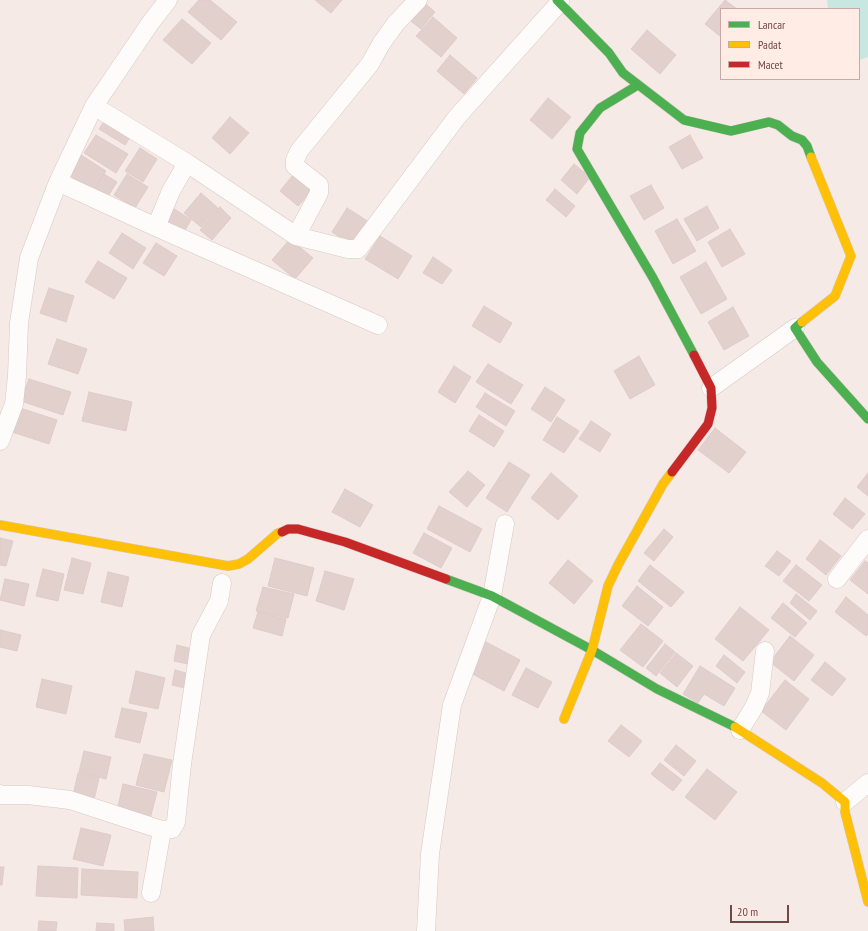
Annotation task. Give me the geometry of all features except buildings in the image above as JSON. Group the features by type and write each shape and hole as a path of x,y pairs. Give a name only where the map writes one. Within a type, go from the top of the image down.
{"street":[{"path":"0,441 14,404 17,376 19,323 29,258 58,182 94,106 151,22 168,0"},
{"path":"296,236 319,193 319,185 294,166 299,151 370,64 381,44 396,23 418,0"},
{"path":"94,106 187,163 296,236 348,249 358,249 457,117 559,1 609,53 623,74 684,120 731,131 769,122 778,126 792,136 802,140 807,146 851,256 835,296 795,328 711,388"},
{"path":"564,719 592,650 608,586 663,484 708,424 712,408 711,388 652,278 577,149 580,133 600,108 638,86"},
{"path":"156,227 171,191 187,163"},
{"path":"58,182 378,325"},
{"path":"795,328 817,362 868,419"},
{"path":"426,931 430,854 452,705 492,596 505,524"},
{"path":"0,525 228,566 239,564 244,561 278,533 288,529 298,529 345,542 492,596 592,650 657,689 740,730 822,783 845,802"},
{"path":"837,579 868,539"},
{"path":"0,794 28,795 70,800 162,830 172,829 176,822 182,764 201,635 219,601 222,583"},
{"path":"740,730 754,707 760,693 765,651"},
{"path":"845,802 868,783"},
{"path":"845,802 845,812 868,902"},
{"path":"151,893 162,830"}],"water":[{"path":"827,0 868,0 868,57 860,60 860,8 828,8"}],"traffic: fast":[{"path":"557,0 609,53 623,73 684,120 731,131 769,122 778,125 792,136 802,140 807,146 811,157"},
{"path":"638,85 600,108 580,133 577,149 653,278 694,355"},
{"path":"802,322 795,328 817,362 868,419"},
{"path":"446,579 492,596 592,650 657,689 735,727"}],"traffic: slow":[{"path":"802,322 835,296 851,256 811,157"},
{"path":"564,719 592,650 608,586 663,484 672,472"},
{"path":"0,525 228,566 239,564 248,559 278,533 282,532"},
{"path":"735,727 822,783 845,802 845,812 868,902"}],"traffic: jam":[{"path":"672,472 708,424 712,408 711,388 694,355"},
{"path":"282,532 288,529 298,529 345,542 446,579"}]}
